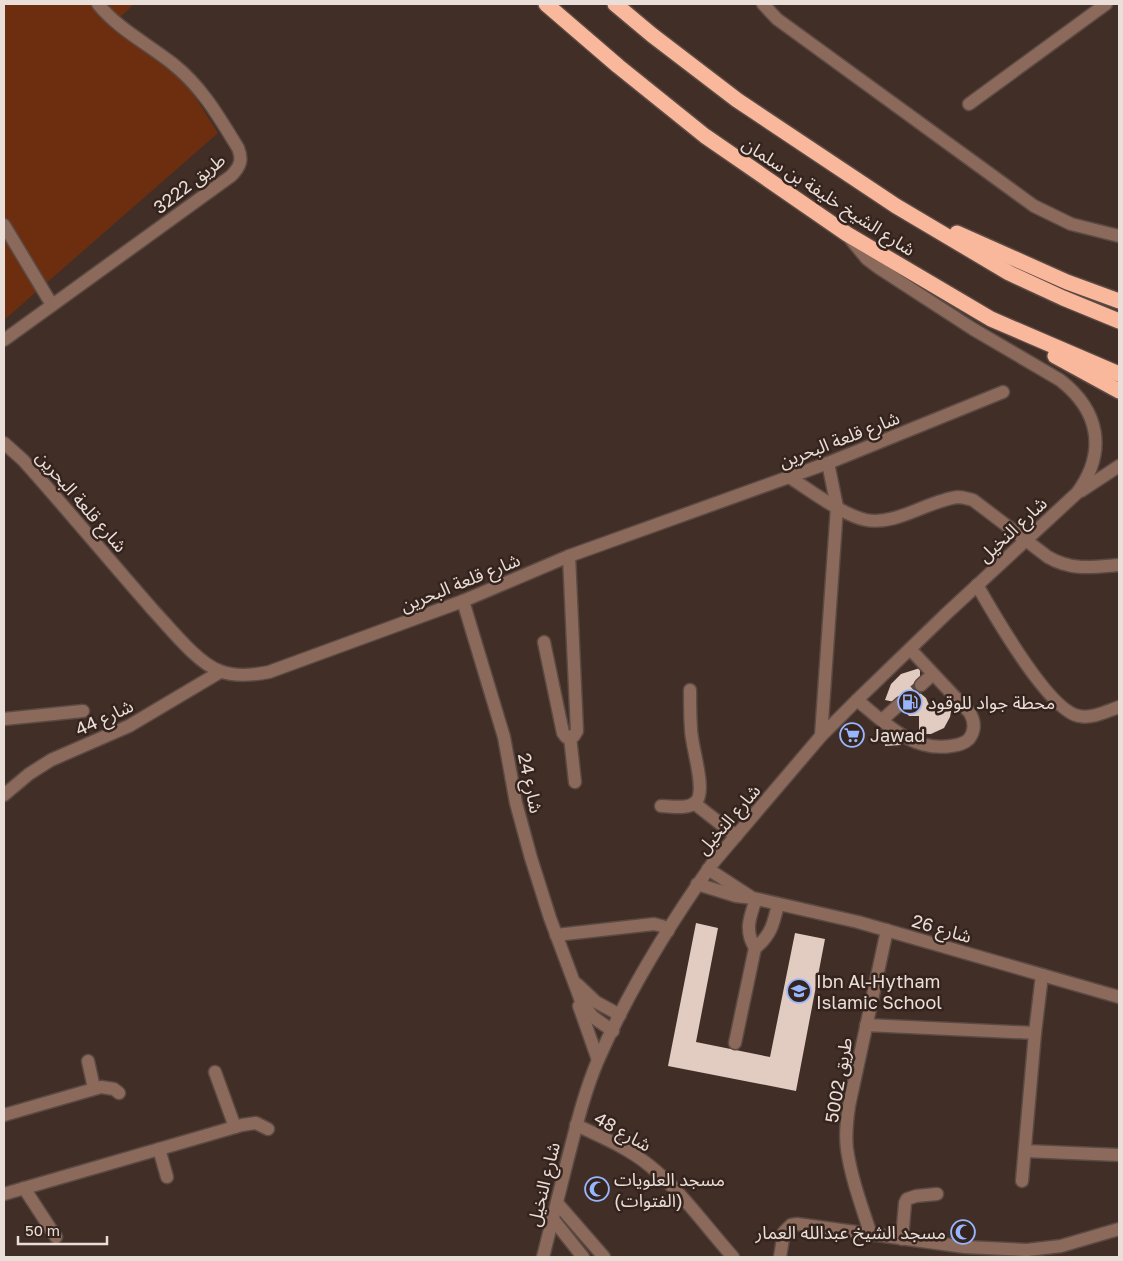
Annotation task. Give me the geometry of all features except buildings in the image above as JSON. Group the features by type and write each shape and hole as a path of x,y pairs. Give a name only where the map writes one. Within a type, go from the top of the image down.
{"highway":[{"name":"شارع الشيخ خليفة بن سلمان","path":"546,4 618,66 705,136 847,234 991,320 1119,374"},
{"name":"شارع الشيخ خليفة بن سلمان","path":"615,4 736,100 896,206 1008,273 1119,321"},
{"path":"896,206 1066,282 1119,301"},
{"path":"991,320 1119,392"}],"street":[{"name":"طريق 3222","path":"4,340 232,176 240,163 241,156 238,148 210,102 192,80 118,24 98,4"},
{"path":"763,4 777,18 1034,206 1071,224 1119,236"},
{"path":"969,104 1106,4"},
{"path":"4,225 52,305"},
{"name":"شارع النخيل","path":"847,234 867,259 879,268 973,329 1060,380 1083,401 1091,416 1096,448 1093,465 1077,493"},
{"name":"شارع قلعة البحرين","path":"4,444 30,467 173,632 208,665 220,672 256,675 269,672 463,601 570,556 828,463 1003,392"},
{"path":"822,736 837,507 828,463"},
{"name":"شارع النخيل","path":"542,1257 576,1125 598,1060 620,1015 697,884 822,736 857,700 977,585 1077,493 1119,466"},
{"path":"789,477 852,516 866,520 877,521 959,497 966,498 973,500 1060,564 1073,567 1119,565"},
{"path":"544,642 563,733 566,737 574,736 577,731 570,556"},
{"path":"977,585 1018,651 1060,706 1068,713 1089,717 1119,707"},
{"name":"شارع 24","path":"463,601 504,737 516,803 531,858 556,935 586,1010 613,1031"},
{"path":"857,700 898,733 920,744 944,747 957,745 970,738 974,728 973,718 910,649"},
{"name":"شارع 44","path":"4,795 51,760 129,726 220,672"},
{"path":"920,685 933,674"},
{"path":"661,806 684,806 694,803 698,798 699,784 691,736 690,690"},
{"path":"882,720 900,703"},
{"path":"4,719 83,711"},
{"path":"570,737 575,782"},
{"path":"694,803 736,836"},
{"name":"شارع 26","path":"708,869 755,899"},
{"name":"شارع 26","path":"697,884 736,896 843,918 1119,997"},
{"path":"755,899 748,927 748,934 755,948"},
{"path":"734,1043 755,948 767,937 771,930 778,904"},
{"path":"556,935 654,924 662,926 668,931"},
{"name":"طريق 5002","path":"871,1235 850,1168 846,1134 849,1106 887,930"},
{"path":"569,971 578,1004 598,1060"},
{"name":"شارع 24","path":"569,971 586,993 608,1010 620,1015"},
{"path":"1022,1181 1042,976"},
{"path":"866,1025 1035,1033"},
{"path":"88,1061 94,1088"},
{"path":"215,1072 235,1127"},
{"path":"4,1115 94,1088 107,1087 119,1093"},
{"path":"4,1194 248,1123 256,1123 268,1129"},
{"name":"شارع 48","path":"576,1125 616,1143 650,1166 665,1179 732,1257"},
{"path":"159,1149 167,1177"},
{"path":"1025,1151 1119,1155"},
{"path":"24,1188 56,1237"},
{"path":"902,1239 907,1199 937,1194"},
{"path":"557,1203 604,1257"},
{"path":"552,1218 583,1257"},
{"path":"780,1257 784,1232 791,1225 797,1224 902,1239 1037,1254 1119,1229"}],"shaded area":[{"path":"4,4 134,4 112,25 185,81 218,133 4,320"}],"tunnel":[{"path":"901,703 921,685"}],"place":[{"name":"محطة جواد للوقود","path":"910,702"},
{"name":"Jawad","path":"852,735"},
{"name":"Ibn Al-Hytham Islamic School","path":"799,991"},
{"name":"مسجد العلويات (الفتوات)","path":"597,1189"},
{"name":"مسجد الشيخ عبدالله العمار","path":"963,1232"}]}
